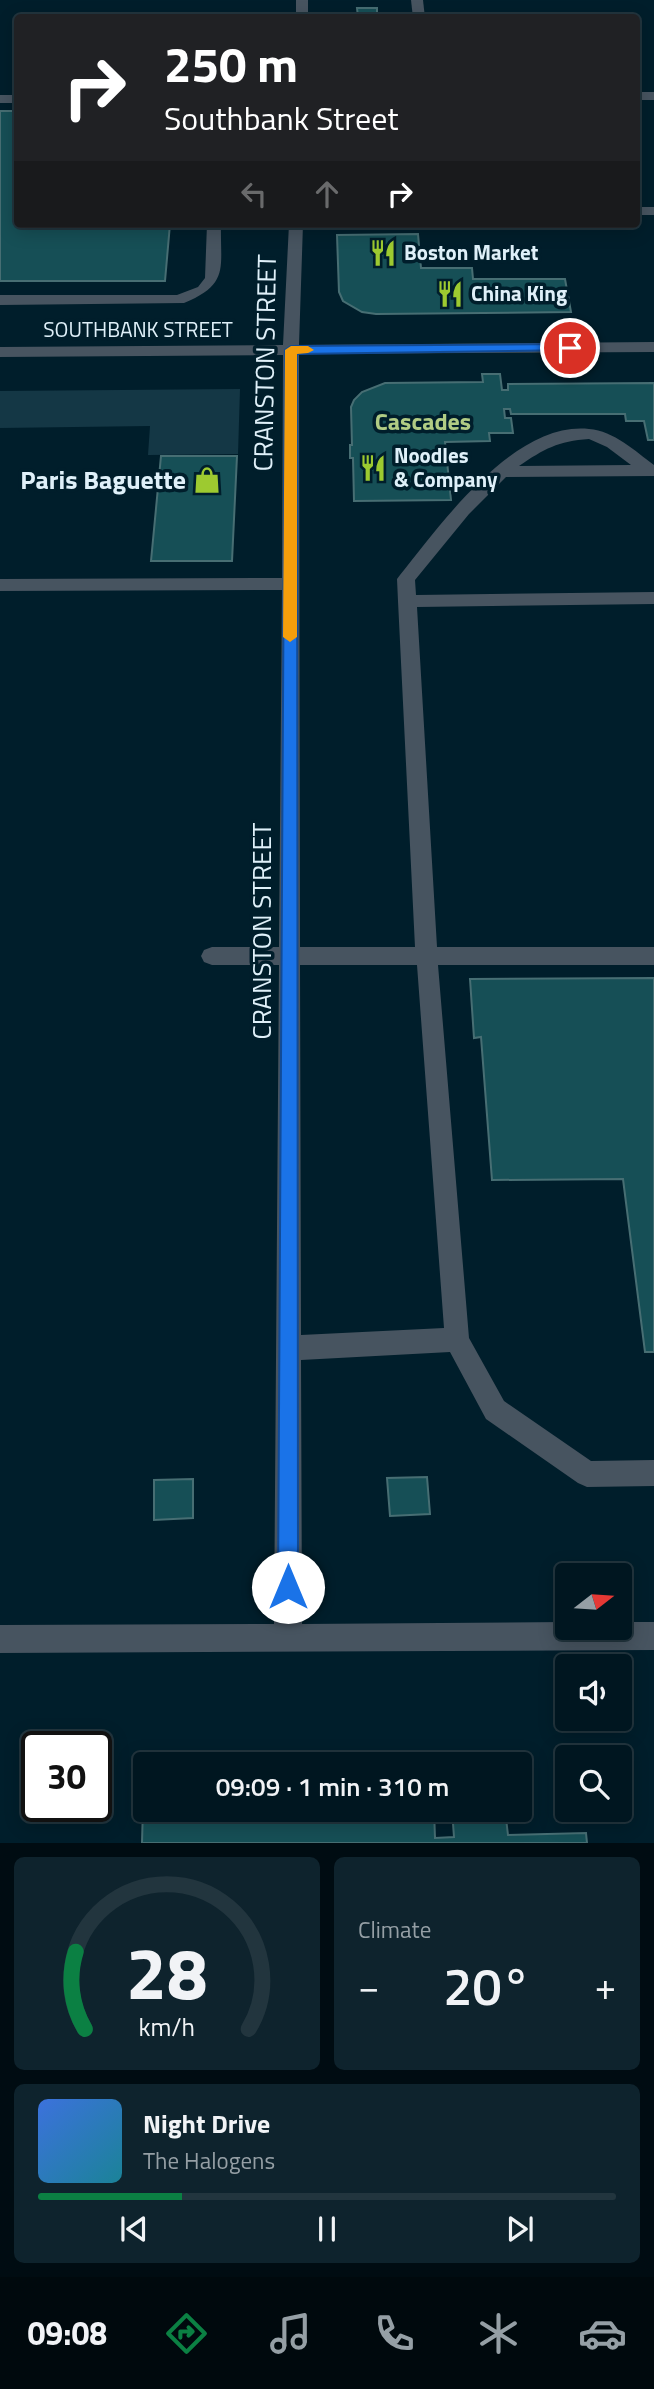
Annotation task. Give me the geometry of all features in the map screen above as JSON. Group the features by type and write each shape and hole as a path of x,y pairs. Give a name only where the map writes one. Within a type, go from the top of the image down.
{"street":[{"path":"0,299 179,300 203,290 212,279 214,228"},
{"name":"CRANSTON STREET","path":"288,1638 291,350 296,228"},
{"name":"SOUTHBANK STREET","path":"0,352 654,347"},
{"path":"651,470 606,440 579,433 545,440 530,448 503,472 443,534 406,579 426,956 457,1340 495,1410 587,1474 654,1473"},
{"path":"503,472 651,470"},
{"path":"0,585 290,584"},
{"path":"407,601 654,598"},
{"path":"212,956 654,956"},
{"path":"289,1348 457,1340"},
{"path":"0,1639 654,1636"}],"shaded area":[{"path":"240,389 238,454 148,455 150,426 0,428 0,391"}],"building":[{"path":"357,8 377,8 377,14 358,14"},
{"path":"0,111 14,111 14,228 170,228 165,281 0,281"},
{"path":"418,234 421,268 472,268 473,279 565,279 571,312 376,314 362,312 343,301 339,292 337,235"},
{"path":"482,374 500,374 502,390 508,390 508,384 654,383 654,440 648,440 644,421 626,421 625,414 511,414 510,409 504,409 505,418 511,418 513,433 489,433 490,441 445,442 451,500 354,501 353,458 350,458 351,407 362,392 385,383 483,382"},
{"path":"161,456 237,456 232,561 151,561"},
{"path":"654,978 654,1352 645,1352 623,1179 492,1180 481,1037 474,1038 470,979"},
{"path":"427,1477 430,1514 390,1516 387,1478"},
{"path":"193,1479 193,1518 154,1520 154,1480"},
{"path":"143,1822 434,1822 435,1838 454,1837 453,1822 506,1822 508,1835 586,1833 587,1843 142,1843"}],"slow traffic":[{"path":"290,637 291,350 308,350"}],"place":[{"name":"Boston Market","path":"383,253"},
{"name":"China King","path":"450,294"},
{"name":"Noodles & Company","path":"373,468"},
{"name":"Paris Baguette","path":"207,480"}],"district":[{"name":"Cascades","path":"423,422"}],"route":[{"path":"288,1587 291,350 570,348"}]}
